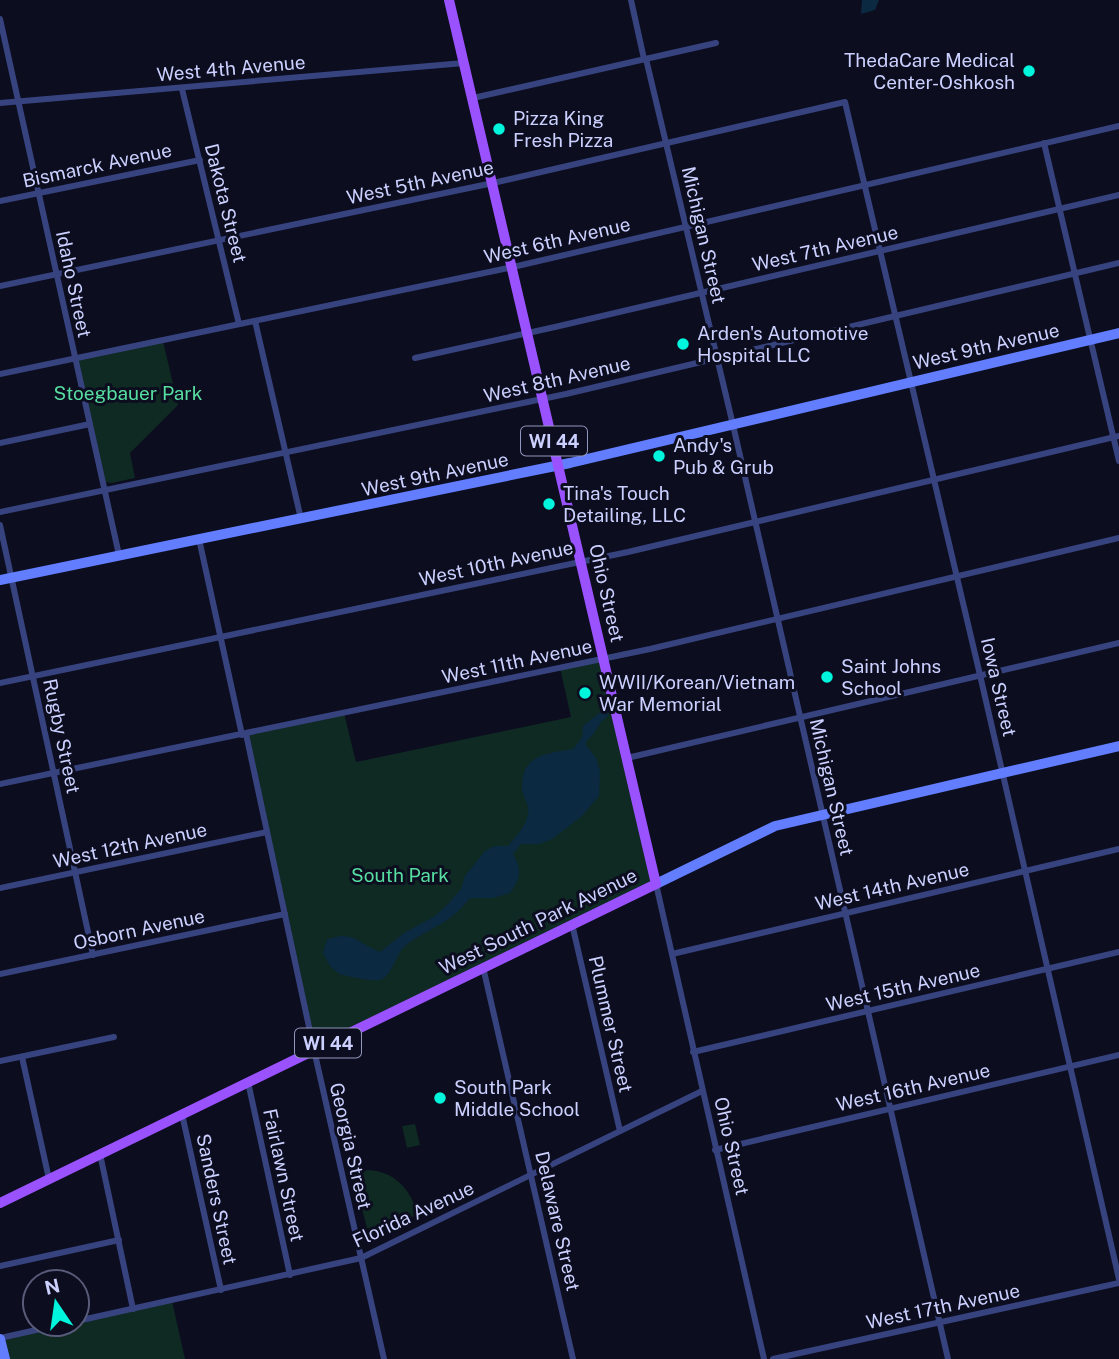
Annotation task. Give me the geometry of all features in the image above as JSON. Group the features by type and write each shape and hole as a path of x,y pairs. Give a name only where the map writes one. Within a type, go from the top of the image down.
{"main road":[{"name":"Ohio Street","path":"449,0 656,884"},
{"name":"West 9th Avenue","path":"0,580 560,465 1119,333"},
{"name":"West South Park Avenue","path":"0,1203 768,830 1119,747"},
{"path":"0,1338 5,1359"}],"street":[{"name":"Michigan Street","path":"631,0 733,425 948,1359"},
{"name":"Idaho Street","path":"0,19 119,555"},
{"path":"473,98 716,43"},
{"name":"West 4th Avenue","path":"0,103 464,63"},
{"name":"Dakota Street","path":"182,89 239,324"},
{"name":"West 5th Avenue","path":"0,286 493,183 845,102"},
{"name":"Iowa Street","path":"845,102 1119,1281"},
{"name":"West 6th Avenue","path":"0,374 513,267 1119,126"},
{"path":"1044,143 1116,437 1119,461"},
{"name":"Bismarck Avenue","path":"0,201 200,160"},
{"name":"West 7th Avenue","path":"415,358 1119,195"},
{"name":"West 8th Avenue","path":"0,512 544,399 1119,263"},
{"path":"255,321 301,519"},
{"path":"0,443 90,424"},
{"name":"West 10th Avenue","path":"0,682 582,561 1116,437"},
{"name":"Rugby Street","path":"0,525 93,955"},
{"name":"West 11th Avenue","path":"0,784 604,659 1119,538"},
{"name":"Georgia Street","path":"199,539 267,832 383,1359"},
{"path":"627,758 1119,643"},
{"name":"West 12th Avenue","path":"0,888 267,832"},
{"name":"West 14th Avenue","path":"671,954 1119,849"},
{"name":"Ohio Street","path":"656,884 764,1359"},
{"name":"Osborn Avenue","path":"0,974 285,914"},
{"name":"Plummer Street","path":"572,924 620,1131"},
{"name":"West 15th Avenue","path":"693,1052 1119,952"},
{"name":"Delaware Street","path":"483,967 573,1359"},
{"path":"0,1061 114,1037"},
{"name":"West 16th Avenue","path":"715,1150 1119,1055"},
{"path":"22,1057 49,1179"},
{"name":"Fairlawn Street","path":"248,1082 290,1275"},
{"name":"Florida Avenue","path":"91,1318 361,1258 702,1091"},
{"name":"Sanders Street","path":"182,1114 220,1290"},
{"path":"100,1154 133,1308"},
{"path":"0,1266 119,1240"},
{"name":"West 17th Avenue","path":"773,1359 1119,1281"},
{"path":"0,1338 21,1333"}],"green space":[{"name":"Stoegbauer Park","path":"163,341 178,405 130,453 135,478 112,483 103,482 75,359"},
{"name":"South Park","path":"604,659 656,884 314,1050 246,734 344,713 356,762 571,717 560,668"},
{"path":"415,1124 420,1145 407,1148 402,1126"},
{"path":"368,1170 394,1178 406,1190 418,1215 373,1230 367,1228 353,1174"},
{"path":"172,1301 185,1359 5,1359 0,1338 21,1333 21,1338 91,1338 91,1318"}],"water":[{"path":"862,0 879,0 875,10 861,14"},
{"path":"602,711 607,711 608,716 586,741 600,771 599,796 581,817 552,839 539,844 521,844 513,854 519,874 510,893 493,898 470,898 451,917 405,946 388,974 380,980 339,974 330,966 323,953 327,940 349,937 380,952 404,933 435,916 447,905 461,889 465,876 485,851 495,846 508,846 523,827 528,810 522,787 526,768 538,757 573,749 582,738 583,726"}],"place":[{"name":"ThedaCare Medical Center-Oshkosh","path":"1029,71"},
{"name":"Pizza King Fresh Pizza","path":"499,129"},
{"name":"Arden's Automotive Hospital LLC","path":"683,344"},
{"name":"Andy's Pub & Grub","path":"659,456"},
{"name":"Tina's Touch Detailing, LLC","path":"549,504"},
{"name":"Saint Johns School","path":"827,677"},
{"name":"WWII/Korean/Vietnam War Memorial","path":"585,693"},
{"name":"South Park Middle School","path":"440,1098"}]}
